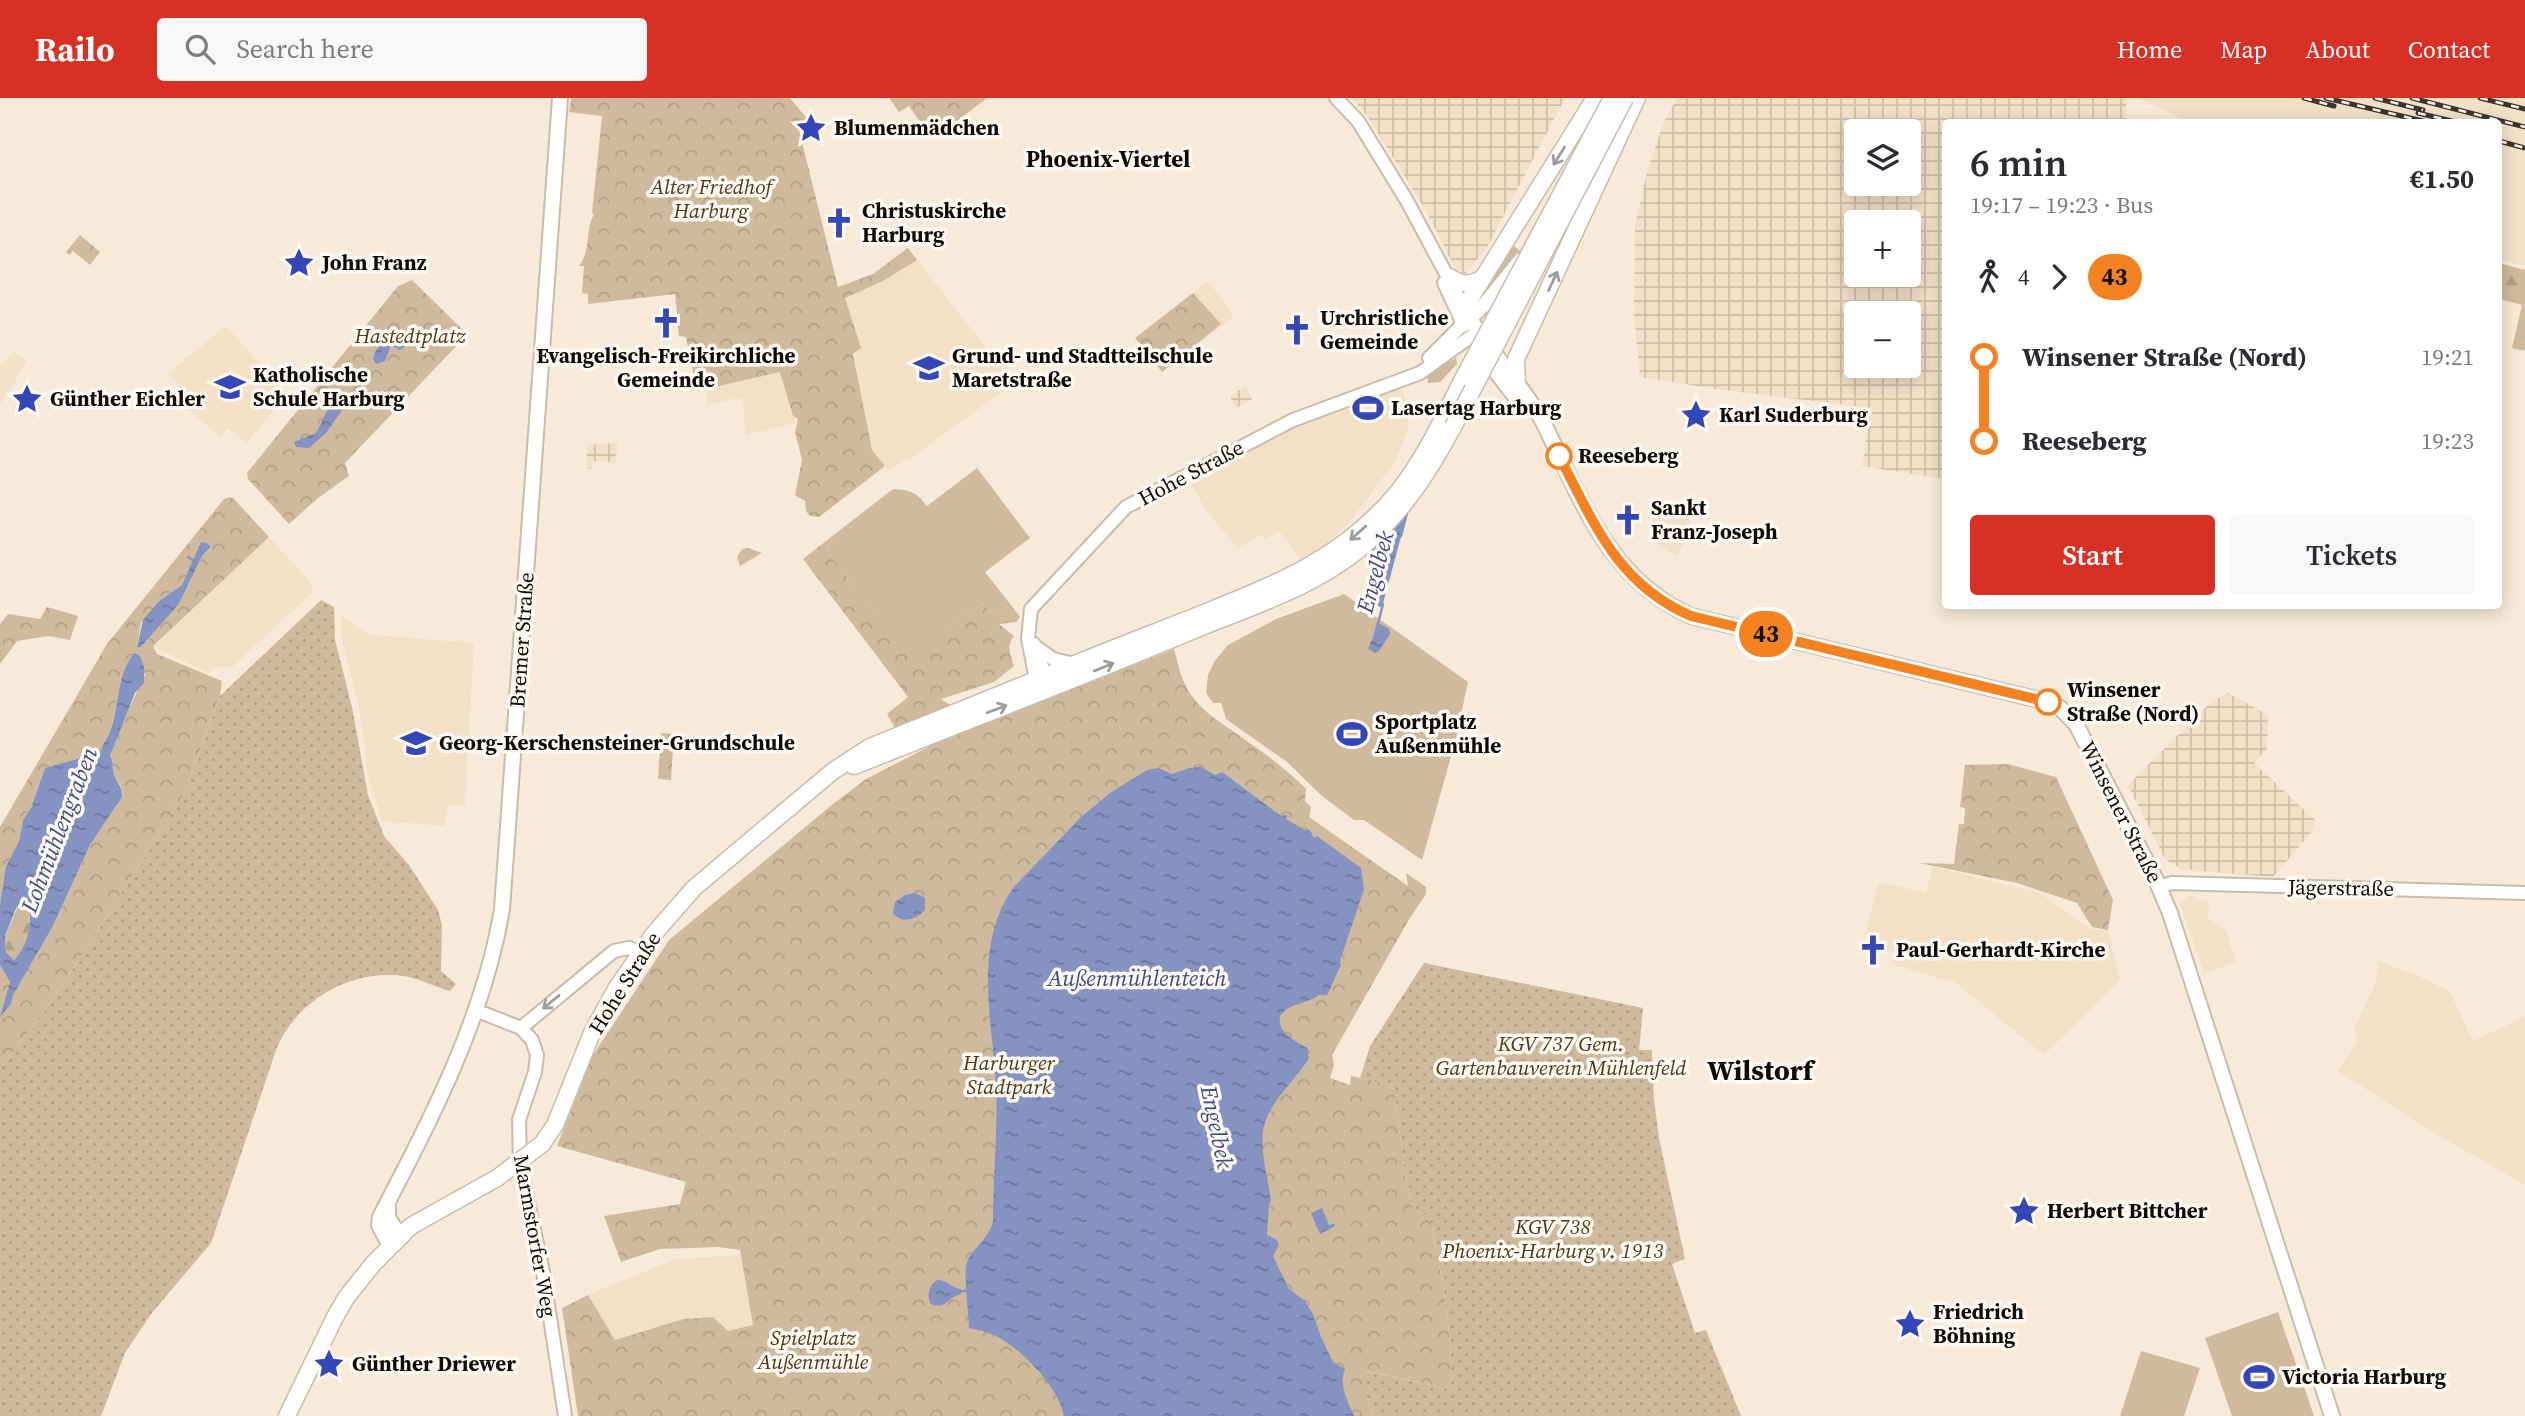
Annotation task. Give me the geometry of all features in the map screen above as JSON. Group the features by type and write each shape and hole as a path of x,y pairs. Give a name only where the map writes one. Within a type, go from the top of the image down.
{"main road":[{"name":"Bremer Straße","path":"396,1242 388,1218 388,1202 449,1077 475,1010 496,942 506,878 560,98"},
{"path":"1469,324 1484,277 1595,98"},
{"path":"1469,324 1509,296 1526,274 1601,130 1612,98"},
{"path":"1329,563 1375,518 1413,470 1431,441 1612,98"},
{"path":"1043,681 1182,629 1270,586 1356,552 1387,524 1424,476 1449,434 1625,98"},
{"path":"1517,383 1515,364 1524,342 1637,98"},
{"path":"1449,277 1466,284 1484,277"},
{"name":"Winsener Straße","path":"1469,324 1517,383 1546,426 1555,449"},
{"name":"Winsener Straße","path":"1469,324 1555,449 1613,555 1635,580 1669,606 1691,616 2040,700 2060,708 2078,727 2158,887 2176,932 2332,1416"},
{"path":"1043,681 1074,664 1161,637"},
{"name":"Hohe Straße","path":"396,1242 411,1226 497,1178 542,1144 559,1117 592,1033 616,989 640,952 679,902 694,888 815,788 865,761 1043,681"},
{"path":"287,1416 346,1298 373,1264 396,1242"}],"street":[{"path":"1336,98 1358,121 1407,201 1449,277 1469,324"},
{"path":"1429,242 1446,289 1469,324"},
{"name":"Hohe Straße","path":"1043,681 1028,631 1029,615 1034,604 1126,507 1293,420 1404,378 1469,324"},
{"path":"1028,631 1035,646 1043,681"},
{"path":"1035,646 1053,659 1074,664"},
{"name":"Jägerstraße","path":"2158,887 2172,883 2525,893"},
{"path":"475,1010 521,1028 614,951 629,948 640,952"},
{"name":"Marmstorfer Weg","path":"521,1028 532,1040 537,1059 519,1120 520,1164 543,1272 565,1416"}],"shaded area":[{"path":"1352,98 1565,98 1486,249 1465,274 1456,270 1425,209 1368,117"},
{"path":"1677,98 2126,98 2126,119 1942,119 1942,478 1862,466 1871,408 1640,377 1634,313 1635,226 1648,168 1664,122"},
{"path":"2138,98 2525,100 2525,266 2502,260 2502,119 2184,119"},
{"name":"Grund‐ und Stadtteilschule Maretstraße","path":"917,260 1014,383 907,461 906,459 889,471 872,450 845,298 883,281"},
{"path":"1208,281 1233,314 1232,318 1184,356 1157,321"},
{"name":"Katholische Schule Harburg","path":"226,326 287,394 247,443 228,428 221,437 185,407 190,400 168,373"},
{"path":"14,352 27,362 0,404 0,366"},
{"path":"782,369 791,386 795,423 746,435 742,397 707,405 706,388"},
{"path":"1246,385 1252,399 1236,408 1230,397"},
{"path":"1401,387 1410,410 1407,433 1394,463 1349,523 1323,548 1303,562 1279,531 1266,540 1261,535 1237,548 1205,509 1191,483 1306,422"},
{"path":"617,443 616,463 593,461 592,469 586,468 587,445"},
{"path":"1655,502 1693,508 1687,538 1677,556 1649,539"},
{"path":"269,537 311,583 313,592 232,667 215,667 209,673 152,646"},
{"name":"Georg-Kerschensteiner-Grundschule","path":"341,615 361,630 373,635 474,643 465,806 447,805 445,826 382,821 368,775 360,712 341,636"},
{"path":"2228,693 2268,715 2267,749 2254,763 2315,820 2314,829 2273,877 2181,869 2165,859 2128,785 2211,702"},
{"path":"1933,867 2040,893 2090,929 2108,930 2120,980 2044,1055 1956,983 1892,964 1894,951 1886,950 1887,946 1871,942 1871,938 1865,937 1878,883 1926,892"},
{"path":"2188,896 2208,901 2209,912 2206,917 2225,929 2236,962 2204,973 2180,904"},
{"path":"2378,961 2423,978 2450,992 2473,1041 2525,1017 2525,1185 2426,1128 2338,1071 2357,1041 2355,1027 2376,982"},
{"path":"741,1255 753,1326 728,1331 713,1317 683,1319 615,1340 588,1295 675,1259"}],"green space":[{"name":"Alter Friedhof Harburg","path":"571,98 790,98 809,121 799,130 838,287 873,274 908,248 917,260 883,281 845,298 861,348 853,354 872,450 885,466 819,517 810,516 806,511 805,501 795,495 802,460 795,432 798,419 793,416 780,372 697,391 686,337 679,336 675,294 588,304 588,294 582,293 584,266 579,266 585,254 594,214 602,116 569,112"},
{"path":"889,98 987,98 953,124 951,122 941,129 935,121 924,128 909,106 899,112"},
{"path":"80,235 100,252 90,265 73,251 69,255 66,252"},
{"path":"1512,244 1521,252 1489,292 1484,287"},
{"path":"2502,264 2525,270 2525,351 2512,348 2522,305 2502,300"},
{"name":"Hastedtplatz","path":"412,280 463,330 463,339 345,463 349,476 318,498 289,524 248,479 247,473 398,286"},
{"path":"1193,293 1221,324 1162,372 1135,338"},
{"path":"1456,358 1457,364 1440,382 1428,383 1427,374"},
{"path":"977,468 1030,538 985,572 1011,605 991,613 983,603 909,659 826,550 835,534 893,489 913,493 927,506"},
{"path":"224,499 234,499 269,537 153,646 157,654 222,681 220,696 184,794 42,1015 0,1069 0,965 10,982 18,985 53,926 90,845 122,797 110,757 118,732 145,675 140,656 135,654 125,670 113,722 101,752 45,768 7,867 0,904 0,827 107,644","holes":["202,542 211,548 202,556 179,604 140,648 137,647 141,623 159,601 182,585"]},
{"path":"835,534 826,550 909,658 983,603 991,613 1011,605 1020,617 1016,622 999,624 1014,636 1009,647 1014,666 994,682 941,699 950,705 895,728 887,714 908,697 803,559"},
{"path":"748,548 762,553 740,566 737,557 742,549"},
{"name":"Sportplatz Außenmühle","path":"1344,594 1468,682 1455,742 1422,860 1364,820 1354,820 1322,796 1287,762 1226,719 1221,703 1213,703 1206,693 1208,675 1214,662 1228,645 1276,619"},
{"path":"321,600 334,607 335,640 352,707 368,795 384,836 409,865 438,910 442,925 441,971 456,984 450,991 403,976 383,975 345,983 311,1003 285,1032 276,1050 211,1243 151,1314 125,1353 101,1416 0,1416 0,1069 42,1015 184,794 220,696"},
{"path":"47,607 78,616 70,640 48,636 17,641 0,664 0,624 8,614 40,619"},
{"name":"Harburger Stadtpark","path":"1174,649 1183,679 1196,701 1212,717 1264,753 1306,789 1305,801 1311,807 1309,817 1408,886 1406,873 1426,887 1426,894 1332,1055 1334,1065 1330,1078 1350,1085 1351,1076 1394,1085 1404,1169 1413,1210 1430,1217 1448,1324 1451,1389 1365,1371 1367,1397 1373,1416 578,1416 562,1308 588,1295 615,1340 683,1319 713,1317 728,1331 753,1325 740,1250 719,1247 660,1249 621,1262 604,1216 680,1204 686,1182 557,1146 593,1055 669,940 866,779 932,745"},
{"path":"661,733 674,734 671,780 658,779"},
{"path":"2008,764 2056,777 2113,900 2108,930 2092,927 2077,903 2017,883 1919,863 1954,864 1959,824 1964,824 1965,808 1960,807 1965,765"},
{"path":"18,906 30,913 30,920 25,944 14,960 6,952 5,937"},
{"path":"1424,963 1643,1008 1639,1050 1652,1050 1659,1138 1685,1259 1672,1264 1695,1333 1706,1330 1741,1416 1373,1416 1367,1397 1364,1371 1451,1389 1448,1324 1430,1217 1413,1210 1404,1169 1394,1085 1360,1078 1370,1046"},
{"name":"Victoria Harburg","path":"2278,1312 2314,1416 2232,1416 2205,1338"},
{"path":"2141,1351 2200,1368 2184,1416 2120,1416"}],"water":[{"path":"390,333 408,338 408,345 400,350 391,345 385,361 376,364 373,359 375,352"},
{"path":"339,398 344,398 345,406 326,433 309,448 296,447 294,442 316,433 327,411"},
{"path":"1408,511 1382,607 1377,606 1377,598 1370,589 1373,571 1370,548"},
{"path":"201,542 211,547 202,556 179,604 140,648 137,647 143,620 159,601 182,585"},
{"path":"1377,622 1389,629 1390,634 1375,653 1368,649"},
{"path":"135,653 140,656 144,667 144,683 135,693 110,756 122,797 90,845 53,926 13,995 11,1004 0,1017 10,982 0,965 0,904 6,867 19,841 23,820 31,808 45,768 101,752 110,732 129,661","holes":["17,906 30,913 27,938 14,960 6,952 5,936"]},
{"name":"Außenmühlenteich","path":"1201,767 1215,775 1222,772 1281,816 1287,815 1286,819 1310,830 1314,838 1317,836 1361,868 1364,889 1340,961 1341,965 1327,995 1319,995 1293,1006 1280,1016 1281,1027 1292,1039 1307,1048 1309,1058 1271,1109 1263,1137 1271,1200 1267,1235 1277,1240 1279,1245 1273,1256 1289,1289 1304,1300 1313,1314 1333,1362 1345,1369 1343,1387 1354,1416 1064,1416 1055,1394 1028,1360 996,1336 969,1328 967,1262 989,1232 993,1221 996,1087 988,985 989,959 1000,911 1013,888 1081,817 1110,793 1147,770 1158,768 1172,774"},
{"path":"915,893 925,898 925,910 905,920 897,917 893,913 895,902 905,895"},
{"path":"1322,1208 1329,1225 1335,1226 1320,1234 1311,1213"},
{"path":"937,1280 961,1289 961,1294 944,1304 931,1304 929,1291"}],"waterway":[{"name":"Engelbek","path":"1401,536 1408,509"},
{"name":"Lohmühlengraben","path":"188,557 197,563"},
{"name":"Engelbek","path":"1378,624 1383,604"},
{"path":"961,1291 967,1291"}],"railway":[{"path":"2304,98 2334,106"},
{"path":"2326,98 2414,119"},
{"path":"2375,98 2423,110"},
{"path":"2412,98 2494,119"},
{"path":"2480,98 2525,109"},
{"path":"2418,113 2443,119"},
{"path":"2502,121 2525,127"},
{"path":"2502,142 2525,148"}],"bus line":[{"name":"43","path":"1559,456 1613,555 1635,580 1669,606 1691,616 2048,702"}],"place":[{"name":"Blumenmädchen","path":"811,128"},
{"name":"Christuskirche Harburg","path":"839,223"},
{"name":"John Franz","path":"299,263"},
{"name":"Evangelisch-Freikirchliche Gemeinde","path":"666,323"},
{"name":"Urchristliche Gemeinde","path":"1297,330"},
{"name":"Grund‐ und Stadtteilschule Maretstraße","path":"929,368"},
{"name":"Katholische Schule Harburg","path":"230,387"},
{"name":"Günther Eichler","path":"27,399"},
{"name":"Lasertag Harburg","path":"1368,408"},
{"name":"Karl Suderburg","path":"1696,415"},
{"name":"Reeseberg","path":"1559,456"},
{"name":"Sankt Franz-Joseph","path":"1628,520"},
{"name":"Winsener Straße (Nord)","path":"2048,702"},
{"name":"Sportplatz Außenmühle","path":"1352,734"},
{"name":"Georg-Kerschensteiner-Grundschule","path":"416,743"},
{"name":"Paul-Gerhardt-Kirche","path":"1873,950"},
{"name":"Herbert Bittcher","path":"2024,1211"},
{"name":"Friedrich Böhning","path":"1910,1324"},
{"name":"Günther Driewer","path":"329,1364"},
{"name":"Victoria Harburg","path":"2259,1377"}],"district":[{"name":"Phoenix-Viertel","path":"1108,159"},
{"name":"Wilstorf","path":"1760,1070"}],"park label":[{"name":"KGV 737 Gem. Gartenbauverein Mühlenfeld","path":"1561,1056"},
{"name":"KGV 738 Phoenix-Harburg v. 1913","path":"1553,1239"},
{"name":"Spielplatz Außenmühle","path":"813,1350"}]}
